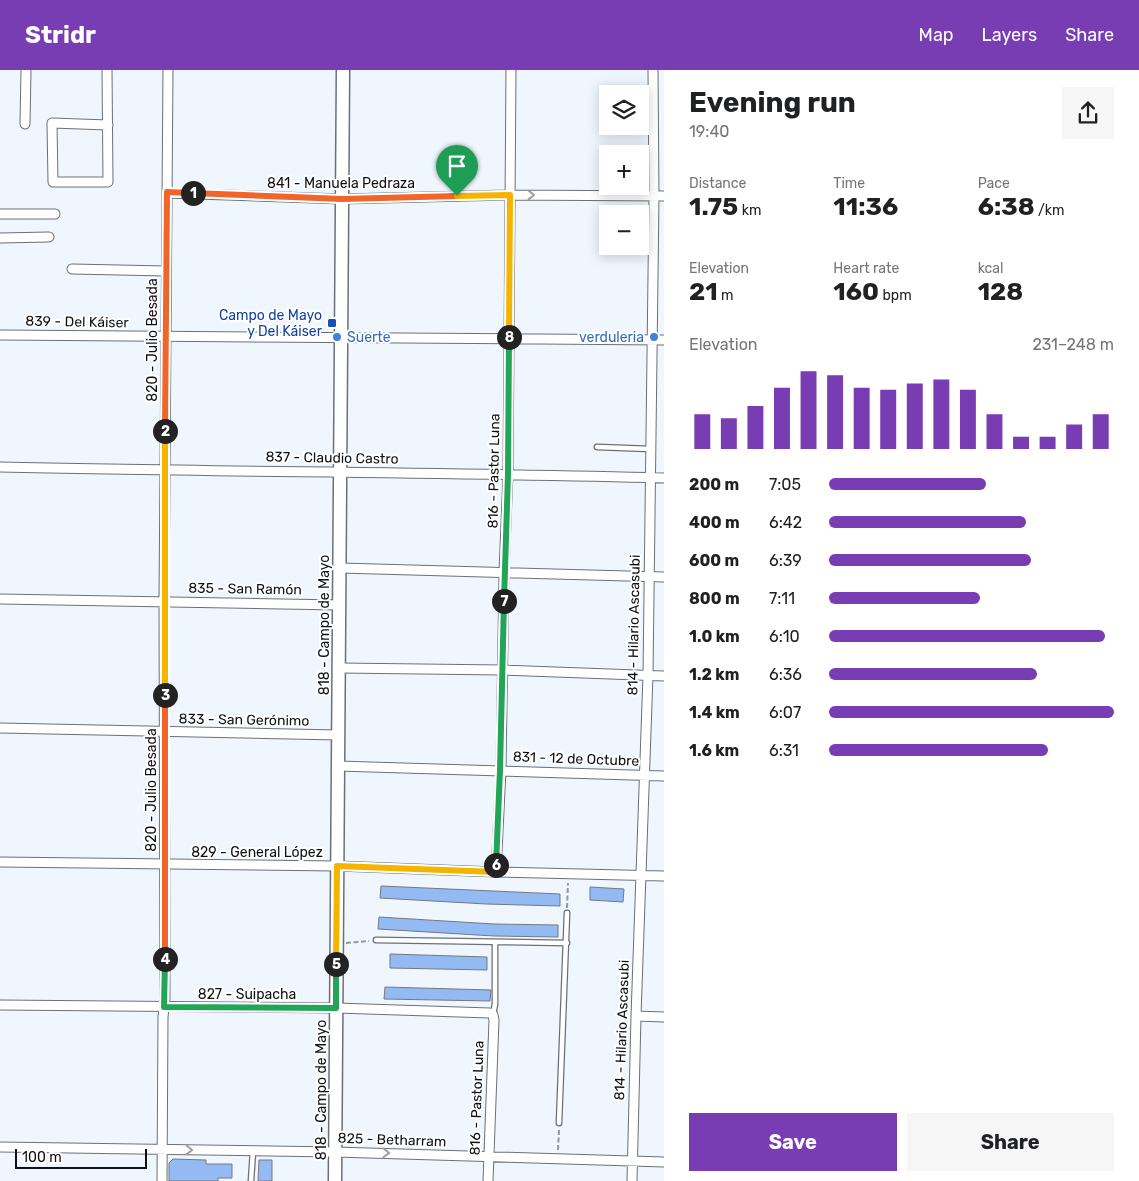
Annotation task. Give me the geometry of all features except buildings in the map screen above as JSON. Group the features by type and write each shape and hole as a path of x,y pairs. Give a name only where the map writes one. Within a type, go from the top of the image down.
{"street":[{"path":"25,124 26,70"},
{"path":"107,70 108,125 108,182 53,182 52,123 108,125"},
{"name":"820 - Julio Besada","path":"162,1181 168,70"},
{"name":"818 - Campo de Mayo","path":"335,1181 343,70"},
{"name":"816 - Pastor Luna","path":"496,872 508,474 511,70"},
{"name":"814 - Hilario Ascasubi","path":"632,1181 648,675 652,340 659,196 653,70"},
{"name":"841 - Manuela Pedraza","path":"167,192 342,199 510,195 659,196"},
{"path":"0,214 55,214"},
{"path":"0,238 49,238"},
{"path":"72,269 166,271"},
{"name":"839 - Del Káiser","path":"0,335 664,340"},
{"name":"837 - Claudio Castro","path":"0,467 341,471 664,478"},
{"path":"340,568 664,577"},
{"name":"835 - San Ramón","path":"0,599 340,605"},
{"path":"340,668 502,670 664,676"},
{"name":"833 - San Gerónimo","path":"0,728 165,733 338,735"},
{"name":"831 - 12 de Octubre","path":"338,766 664,776"},
{"name":"829 - General López","path":"0,862 337,866 664,876"},
{"name":"827 - Suipacha","path":"0,1005 336,1008 490,1013 493,1015"},
{"name":"816 - Pastor Luna","path":"488,1181 493,1015"},
{"path":"636,1016 664,1017"},
{"name":"825 - Betharram","path":"0,1147 335,1152 664,1162"}],"lane":[{"path":"597,447 651,449"},
{"path":"560,1123 567,913"},
{"path":"376,940 567,943"},
{"path":"493,1015 495,1004 495,943"},
{"path":"251,1181 252,1152"}],"path":[{"path":"567,913 568,874"},
{"path":"336,944 376,940"},
{"path":"558,1158 560,1123"}],"place":[{"name":"Campo de Mayo y Del Káiser","path":"332,323"},
{"name":"Suerte","path":"337,337"},
{"name":"verduleria","path":"654,337"}],"route":[{"path":"167,192 342,199 457,196 510,195 508,474 496,872 337,866 336,1008 164,1007 167,192"}]}
